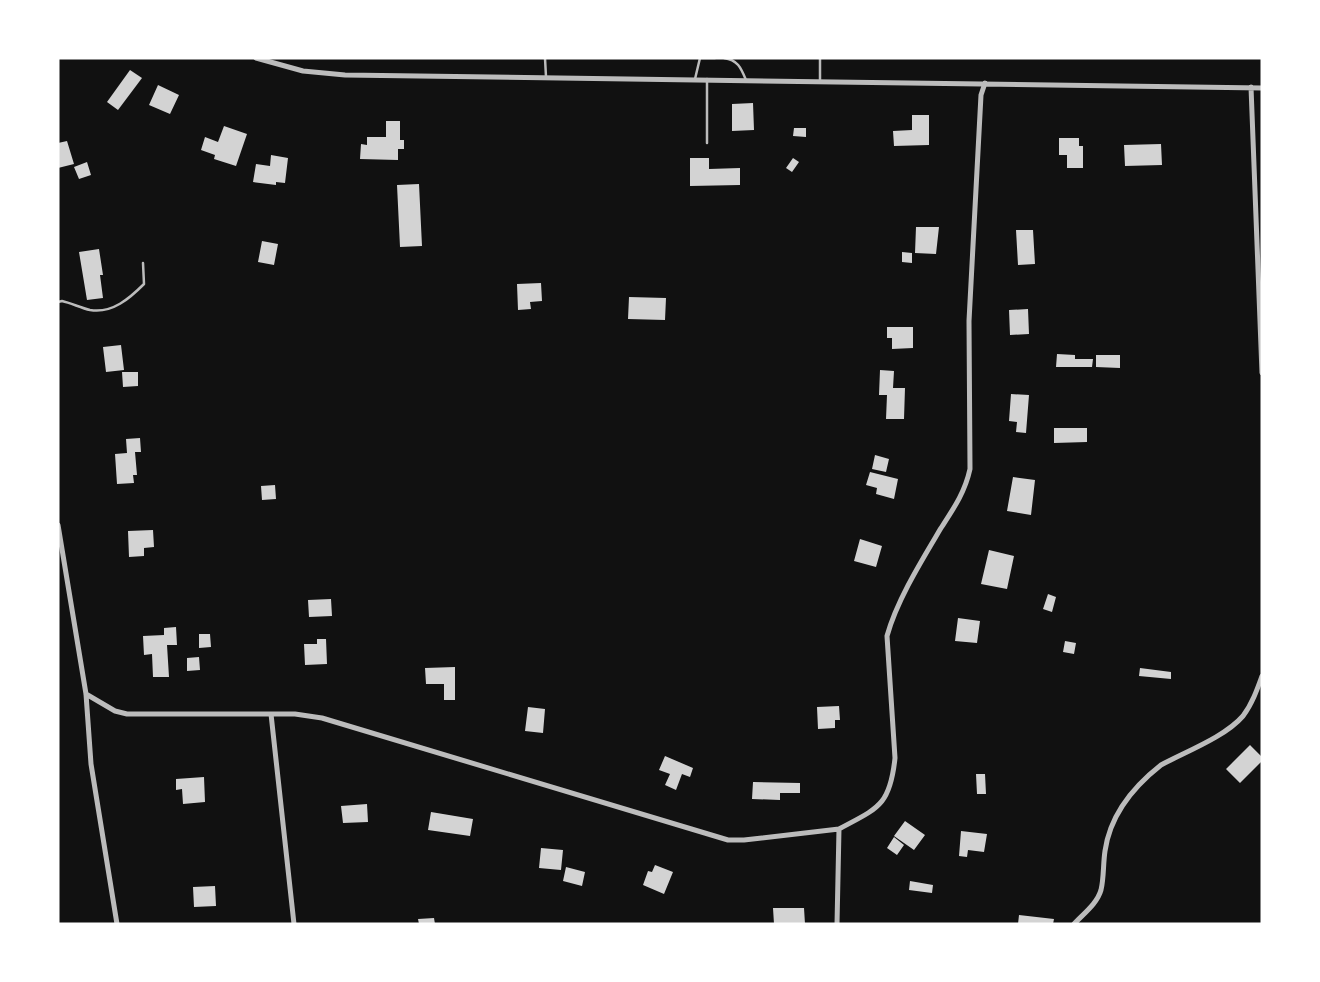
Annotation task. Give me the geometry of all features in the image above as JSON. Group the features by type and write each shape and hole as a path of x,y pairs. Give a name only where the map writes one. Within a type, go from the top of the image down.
{"street":[{"path":"256,58 324,74 1262,88"},
{"path":"86,694 121,713 271,713 322,718 728,840 839,829 872,811 883,802 890,789 895,758 887,636 892,617 941,528 957,505 967,484 970,469 969,321 981,94 985,83"},
{"path":"1251,87 1262,373"},
{"path":"58,525 86,694 91,764 117,924"},
{"path":"1074,924 1094,903 1101,891 1110,828 1121,806 1150,773 1161,765 1230,728 1255,697 1262,676"},
{"path":"271,713 294,924"},
{"path":"837,924 839,829"}],"lane":[{"path":"545,58 546,77"},
{"path":"695,79 699,58 715,58"},
{"path":"724,58 733,60 742,68 746,80"},
{"path":"820,58 820,81"},
{"path":"707,143 708,79"},
{"path":"58,302 101,310 128,300 144,284 143,263"}],"building":[{"path":"130,70 142,78 118,110 107,102"},
{"path":"158,85 179,95 170,114 149,105"},
{"path":"753,103 754,130 732,131 732,104"},
{"path":"912,115 929,115 929,145 894,146 893,131 912,130"},
{"path":"386,121 400,121 400,140 404,140 404,149 398,149 398,160 360,159 361,144 367,145 367,137 386,137"},
{"path":"224,126 247,134 236,166 214,159 215,155 201,150 205,137 218,142"},
{"path":"794,128 806,128 806,137 793,136"},
{"path":"1059,138 1079,138 1079,146 1083,146 1083,168 1067,168 1067,155 1059,155"},
{"path":"67,141 74,164 58,168 58,143"},
{"path":"1161,144 1162,165 1125,166 1124,145"},
{"path":"271,155 288,158 285,183 276,182 276,185 253,182 256,164 270,166"},
{"path":"690,158 709,158 709,169 740,168 740,185 690,186"},
{"path":"793,158 799,162 792,172 786,168"},
{"path":"87,162 91,175 79,179 74,167"},
{"path":"419,184 422,246 400,247 397,185"},
{"path":"916,227 939,227 936,254 915,253"},
{"path":"1016,230 1033,230 1035,264 1018,265"},
{"path":"262,241 278,244 274,265 258,262"},
{"path":"99,249 103,298 87,300 79,252"},
{"path":"902,252 912,253 912,263 902,262"},
{"path":"541,283 542,301 530,302 531,309 518,310 517,284"},
{"path":"629,297 666,298 665,320 628,319"},
{"path":"1028,309 1029,334 1010,335 1009,310"},
{"path":"887,327 913,327 913,348 892,349 892,338 887,338"},
{"path":"121,345 124,370 106,372 103,347"},
{"path":"1057,354 1075,355 1075,359 1093,359 1092,367 1056,367"},
{"path":"1096,355 1120,355 1120,368 1096,367"},
{"path":"880,370 894,371 893,388 905,388 904,419 886,419 887,395 879,395"},
{"path":"122,372 138,372 138,386 123,387"},
{"path":"1011,394 1029,395 1026,433 1016,432 1017,422 1009,421"},
{"path":"1054,428 1087,428 1087,442 1054,443"},
{"path":"140,438 141,452 135,452 137,475 133,475 134,483 117,484 115,454 127,453 126,439"},
{"path":"875,455 889,459 886,472 872,469"},
{"path":"870,472 898,479 894,499 876,494 877,488 866,485"},
{"path":"1013,477 1035,480 1031,515 1007,511"},
{"path":"275,485 276,499 262,500 261,486"},
{"path":"153,530 154,547 144,548 144,556 129,557 128,531"},
{"path":"860,539 882,546 876,567 854,561"},
{"path":"989,550 1014,556 1007,589 981,584"},
{"path":"1048,594 1056,597 1052,612 1043,609"},
{"path":"331,599 332,616 309,617 308,600"},
{"path":"958,618 980,621 977,643 955,641"},
{"path":"176,627 177,645 167,645 169,677 153,677 152,654 144,655 143,636 164,635 164,628"},
{"path":"199,634 210,634 211,647 199,648"},
{"path":"317,639 326,639 327,664 305,665 304,644 317,644"},
{"path":"1065,641 1076,643 1074,654 1063,652"},
{"path":"199,657 200,670 187,671 187,658"},
{"path":"455,667 455,700 444,700 444,684 426,684 425,668"},
{"path":"1140,668 1171,672 1171,679 1139,676"},
{"path":"839,706 840,720 835,720 835,728 818,729 817,707"},
{"path":"528,707 545,709 543,733 525,731"},
{"path":"1250,745 1262,757 1262,761 1240,783 1226,769"},
{"path":"665,756 693,768 690,777 682,774 676,790 665,785 670,774 659,770"},
{"path":"976,774 985,774 986,794 977,794"},
{"path":"204,777 205,802 183,804 182,789 176,790 176,779"},
{"path":"753,782 800,783 800,793 780,793 780,800 752,799"},
{"path":"367,804 368,822 343,823 341,806"},
{"path":"431,812 473,819 470,836 428,830"},
{"path":"905,821 925,835 914,850 894,836"},
{"path":"961,831 987,834 984,852 968,850 967,857 959,856"},
{"path":"894,837 904,845 897,855 887,848"},
{"path":"541,848 563,850 561,870 539,868"},
{"path":"655,865 673,872 664,894 643,885 648,871 652,872"},
{"path":"566,867 585,872 582,886 563,881"},
{"path":"910,881 933,885 932,893 909,890"},
{"path":"215,886 216,906 194,907 193,887"},
{"path":"773,908 804,908 805,924 774,924"},
{"path":"1019,915 1054,919 1053,924 1018,924"},
{"path":"434,918 435,924 419,924 418,919"}]}
